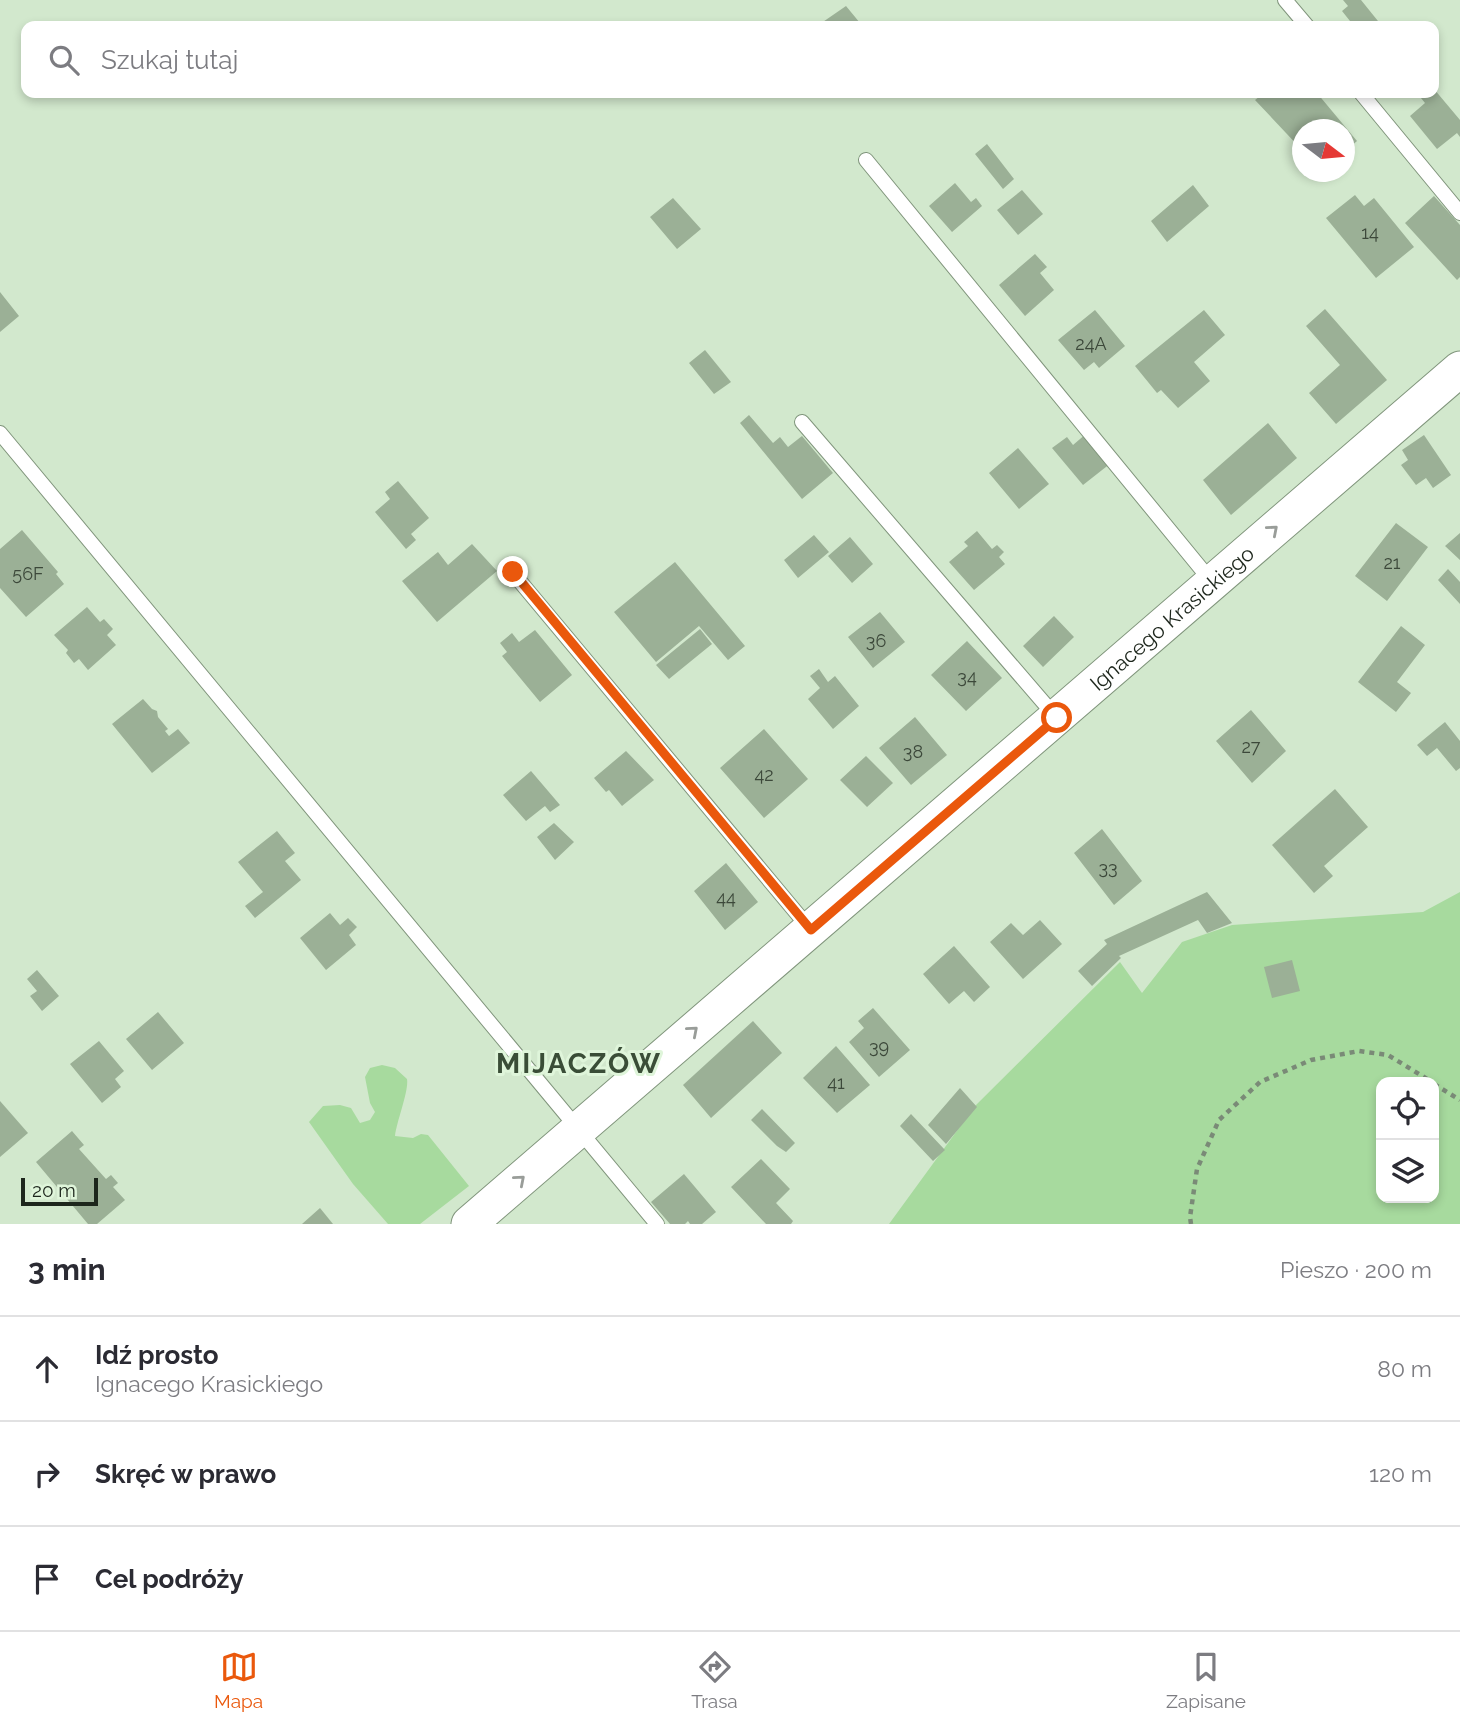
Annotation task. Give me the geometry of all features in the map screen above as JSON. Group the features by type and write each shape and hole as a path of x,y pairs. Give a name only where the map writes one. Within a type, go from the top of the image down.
{"street":[{"name":"Ignacego Krasickiego","path":"469,1224 1460,369"}],"lane":[{"path":"1285,0 1303,21"},
{"path":"1366,98 1460,213"},
{"path":"866,160 1213,583"},
{"path":"802,422 1057,718"},
{"path":"0,433 657,1224"},
{"path":"513,572 811,930"}],"path":[{"path":"1191,1224 1198,1170 1219,1120 1260,1082 1311,1060 1359,1051 1388,1055 1423,1077"},
{"path":"1439,1087 1460,1100"}],"green space":[{"path":"1460,892 1460,1224 889,1224 975,1106 1120,962 1142,993 1182,942 1232,925 1423,912"},
{"path":"382,1065 395,1068 407,1079 395,1136 413,1138 421,1134 428,1135 469,1186 420,1224 388,1224 353,1184 309,1122 323,1106 340,1105 351,1108 360,1123 370,1120 375,1112 370,1103 365,1077 370,1068"}],"building":[{"path":"1343,0 1361,0 1378,21 1350,21 1342,11 1348,6"},
{"path":"846,6 858,21 824,21"},
{"path":"1439,95 1460,120 1460,137 1457,133 1437,149 1410,116 1425,103 1421,98 1439,98"},
{"path":"1321,98 1339,119 1292,119 1292,139 1255,100"},
{"path":"987,144 1014,179 1003,189 975,154"},
{"path":"955,183 971,202 976,198 982,206 952,232 929,206"},
{"path":"1193,185 1209,206 1167,242 1151,221"},
{"path":"1022,190 1043,214 1018,235 997,210"},
{"path":"1355,195 1364,206 1374,198 1414,247 1376,278 1326,218"},
{"path":"1434,196 1460,225 1460,277 1457,280 1405,223"},
{"path":"673,198 701,229 677,249 650,217"},
{"path":"1035,254 1047,267 1040,273 1054,290 1025,316 999,285"},
{"path":"0,292 19,316 0,332"},
{"path":"1325,309 1387,380 1336,424 1309,393 1340,365 1306,326"},
{"path":"1095,310 1125,346 1099,368 1094,362 1084,370 1058,340"},
{"path":"1204,310 1225,335 1194,362 1210,381 1178,408 1161,390 1157,393 1135,366"},
{"path":"705,350 731,382 714,394 689,363"},
{"path":"749,415 773,443 780,437 788,447 802,436 833,473 802,499 740,423"},
{"path":"1268,423 1297,458 1231,515 1203,480"},
{"path":"1087,433 1111,463 1083,485 1052,448 1067,437 1073,445"},
{"path":"1424,435 1451,475 1433,488 1426,478 1416,485 1401,465 1408,460 1402,450"},
{"path":"1018,448 1049,484 1019,509 989,473"},
{"path":"398,481 429,518 411,534 416,540 406,549 375,512 390,499 385,492"},
{"path":"1396,523 1428,547 1387,601 1355,576"},
{"path":"22,530 58,572 56,574 64,584 26,617 0,588 0,549"},
{"path":"977,531 992,549 997,545 1004,552 999,557 1005,564 974,590 949,562 968,546 964,542"},
{"path":"1460,533 1460,560 1445,546"},
{"path":"814,535 829,552 798,578 784,560"},
{"path":"850,537 873,564 852,583 828,556"},
{"path":"472,544 497,571 437,622 402,581 438,552 448,565"},
{"path":"675,562 745,646 728,660 699,626 656,662 614,612"},
{"path":"1448,569 1460,582 1460,604 1438,580"},
{"path":"87,607 100,622 104,619 113,629 107,635 116,645 88,670 79,659 74,663 66,653 68,650 54,635"},
{"path":"880,612 905,642 873,668 848,637"},
{"path":"1054,616 1074,637 1043,667 1023,646"},
{"path":"1401,626 1425,645 1397,682 1411,693 1396,712 1358,682"},
{"path":"700,629 712,644 669,679 656,665"},
{"path":"535,630 572,675 540,702 502,656 507,652 500,643 512,633 519,642"},
{"path":"967,641 1002,678 966,711 931,675"},
{"path":"819,669 828,682 835,676 859,706 833,729 808,699 820,688 810,676"},
{"path":"143,699 157,711 158,717 168,729 165,731 169,736 178,729 190,743 152,773 112,724"},
{"path":"1251,710 1286,751 1252,783 1216,741"},
{"path":"915,717 947,755 911,785 879,748"},
{"path":"1445,722 1460,741 1460,768 1456,771 1437,748 1427,756 1417,745"},
{"path":"764,729 808,779 764,818 720,768"},
{"path":"626,751 654,780 622,806 609,790 606,792 594,778"},
{"path":"866,756 893,783 867,807 840,780"},
{"path":"531,771 560,805 550,812 545,806 526,821 503,795"},
{"path":"1335,789 1368,827 1324,866 1333,876 1314,893 1272,845"},
{"path":"554,823 574,842 555,860 537,837"},
{"path":"1102,829 1142,881 1114,905 1074,853"},
{"path":"277,831 295,853 285,861 301,880 255,918 245,906 263,892 238,862"},
{"path":"726,863 758,902 725,930 694,891"},
{"path":"1207,892 1232,923 1207,933 1198,920 1119,956 1121,958 1092,986 1078,971 1107,944 1104,940"},
{"path":"330,913 340,925 348,918 357,927 349,935 356,945 326,970 300,938"},
{"path":"1040,920 1062,944 1023,979 990,942 1011,923 1023,935"},
{"path":"954,946 990,987 974,1002 964,991 949,1004 923,974"},
{"path":"1292,960 1300,991 1272,998 1264,967"},
{"path":"37,970 59,996 42,1011 30,996 37,991 27,979"},
{"path":"873,1008 910,1050 879,1077 849,1042 864,1028 858,1021"},
{"path":"158,1012 184,1043 152,1070 126,1039"},
{"path":"753,1021 782,1053 711,1118 683,1085"},
{"path":"99,1041 124,1071 115,1079 121,1087 102,1103 70,1064"},
{"path":"836,1046 870,1085 837,1113 803,1078"},
{"path":"960,1088 977,1107 946,1144 928,1125"},
{"path":"0,1101 28,1133 0,1157"},
{"path":"762,1109 795,1143 786,1152 751,1120"},
{"path":"911,1114 945,1150 933,1161 900,1126"},
{"path":"72,1131 84,1145 79,1149 106,1179 111,1175 118,1183 113,1187 125,1200 97,1224 88,1224 36,1162"},
{"path":"761,1159 790,1189 776,1203 793,1221 791,1224 766,1224 731,1187"},
{"path":"684,1174 716,1212 702,1224 690,1224 688,1221 685,1224 670,1224 651,1202"},
{"path":"320,1208 333,1224 302,1224"}],"district":[{"name":"MIJACZÓW","path":"579,1063"}],"route":[{"path":"513,572 811,930 1057,718"}]}
